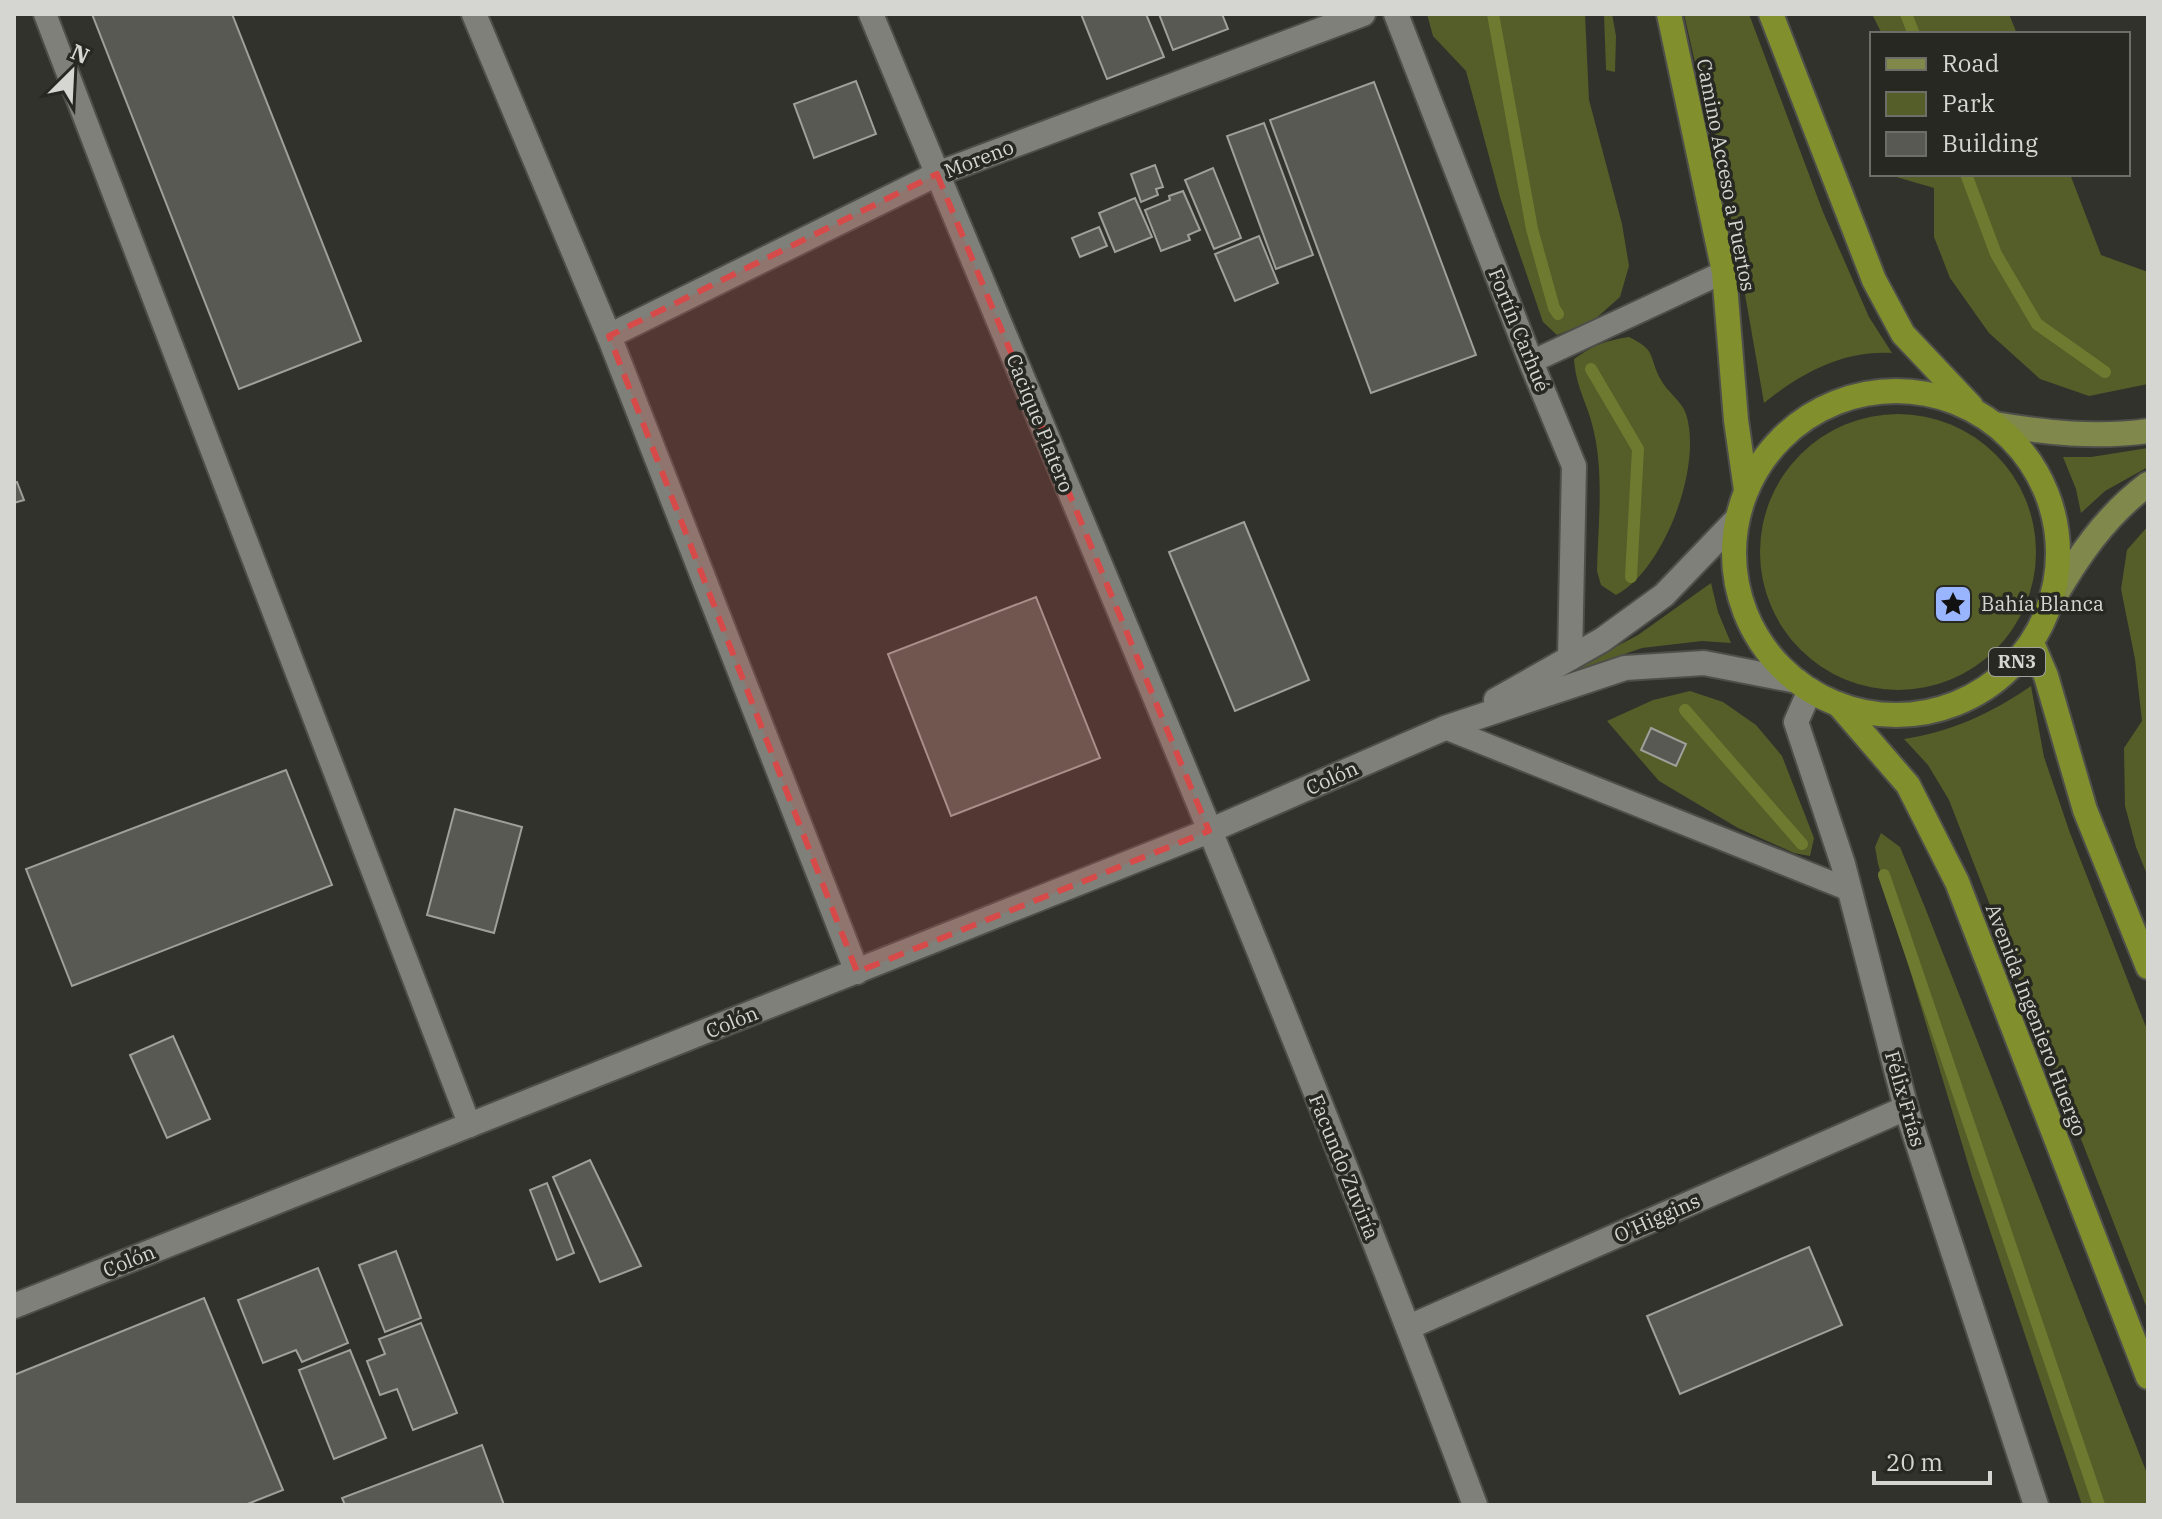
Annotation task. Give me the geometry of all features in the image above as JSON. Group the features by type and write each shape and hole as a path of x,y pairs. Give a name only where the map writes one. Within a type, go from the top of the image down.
{"highway":[{"name":"Camino Acceso a Puertos","path":"1669,14 1724,272 1736,420 1746,490"},
{"name":"RN3","path":"1771,14 1874,280 1903,334 1985,418 2014,441 2029,460 2052,505 2059,556 2050,605 2032,643 1999,679 1979,693 1934,711 1885,715 1838,704 1803,686 1779,666 1752,630 1737,587 1733,542 1736,520 1758,465 1795,425 1818,410 1869,392 1924,392 1950,400 1985,418"},
{"name":"RN3","path":"2032,643 2046,676 2085,810 2148,967"},
{"name":"Avenida Ingeniero Huergo","path":"1838,704 1908,785 1957,882 2148,1377"}],"main road":[{"path":"1985,418 2048,433 2148,431"},
{"path":"2050,605 2089,542 2112,516 2148,484"}],"street":[{"path":"474,14 609,336 857,972"},
{"name":"Cacique Platero","path":"871,14 1209,831"},
{"name":"Moreno","path":"609,336 937,174 1363,14"},
{"name":"Fortín Carhué","path":"1396,14 1574,466 1570,658"},
{"name":"Colón","path":"1445,728 1602,640 1664,595 1736,520"},
{"name":"Colón","path":"14,1306 1209,831 1445,728 1625,668 1704,663 1803,686"},
{"name":"Félix Frías","path":"1803,686 1796,722 1843,864 1906,1108 2036,1505"},
{"name":"Facundo Zuviría","path":"1209,831 1409,1327 1475,1505"},
{"name":"O'Higgins","path":"1409,1327 1906,1108"}],"lane":[{"path":"45,14 470,1126"},
{"path":"1531,362 1724,272"},
{"path":"1445,728 1850,890"}],"highlighted area":[{"path":"937,174 1209,831 857,972 609,336"}],"green space":[{"path":"1427,14 1585,14 1589,100 1622,224 1629,266 1620,297 1594,320 1557,335 1543,322 1500,197 1466,71 1433,36"},
{"path":"1604,14 1612,14 1616,36 1615,72 1606,70"},
{"path":"1684,14 1749,14 1823,212 1869,317 1892,353 1857,355 1824,366 1793,382 1764,403 1735,237"},
{"path":"1872,14 2009,14 2016,32 1881,32"},
{"path":"1893,176 2071,176 2101,255 2148,272 2148,384 2089,396 2040,379 1989,333 1950,278 1934,237 1934,188"},
{"path":"1629,337 1648,351 1664,384 1684,409 1690,436 1689,461 1684,488 1664,540 1650,563 1616,595 1601,585 1597,571 1599,466 1592,423 1577,379 1574,359 1600,344"},
{"path":"1898,414 1951,424 1975,437 1996,454 2013,475 2026,499 2036,552 2026,605 2013,629 1996,650 1975,667 1951,680 1898,690 1845,680 1821,667 1800,650 1783,629 1770,605 1760,552 1770,499 1783,475 1800,454 1821,437 1845,424"},
{"path":"2148,448 2148,467 2105,491 2081,513 2076,489 2063,457 2091,457"},
{"path":"2148,526 2148,877 2125,806 2124,748 2142,721 2135,659 2121,589 2127,550"},
{"path":"1711,583 1718,612 1731,643 1702,641 1642,648 1575,671 1638,635"},
{"path":"2031,686 2044,757 2070,833 2148,1032 2148,1311 1949,800 1928,765 1904,739 1938,732 1970,720"},
{"path":"1690,691 1723,702 1756,725 1782,756 1814,838 1810,856 1794,853 1738,828 1659,781 1607,721 1653,700"},
{"path":"1881,833 1900,847 1924,905 2148,1476 2148,1505 2082,1505 1972,1177 1878,864 1875,847"}],"building":[{"path":"92,14 232,14 361,341 239,389"},
{"path":"1081,14 1146,14 1164,57 1107,79"},
{"path":"1159,14 1222,14 1228,29 1173,50"},
{"path":"856,81 876,134 814,158 794,104"},
{"path":"1374,82 1476,355 1371,393 1270,120"},
{"path":"1264,123 1313,255 1276,269 1227,136"},
{"path":"1155,165 1163,187 1156,189 1158,195 1141,202 1131,174"},
{"path":"1213,168 1241,238 1214,249 1185,180"},
{"path":"1183,191 1200,230 1188,235 1190,240 1161,251 1145,210"},
{"path":"1135,198 1152,237 1115,252 1099,213"},
{"path":"1099,227 1107,246 1080,257 1072,238"},
{"path":"1259,236 1278,283 1235,301 1215,254"},
{"path":"17,482 24,500 14,503 14,483"},
{"path":"1244,522 1309,680 1235,711 1169,552"},
{"path":"1036,597 1100,758 951,816 888,654"},
{"path":"1651,728 1686,744 1676,766 1641,750"},
{"path":"286,770 332,885 72,986 26,869"},
{"path":"455,809 522,827 494,933 427,915"},
{"path":"173,1036 210,1119 167,1138 130,1055"},
{"path":"590,1160 641,1266 600,1282 553,1177"},
{"path":"547,1183 574,1253 557,1260 530,1190"},
{"path":"1809,1247 1842,1325 1680,1394 1647,1316"},
{"path":"396,1251 421,1318 385,1332 359,1265"},
{"path":"318,1268 348,1343 302,1362 296,1350 263,1363 238,1300"},
{"path":"204,1298 283,1490 245,1505 14,1505 14,1375"},
{"path":"421,1323 457,1413 413,1430 397,1389 380,1395 367,1361 385,1354 379,1339"},
{"path":"350,1350 386,1438 334,1459 299,1370"},
{"path":"482,1445 504,1505 345,1505 342,1498"}],"waterway":[{"path":"1493,14 1532,229 1558,314"},
{"path":"1906,14 1913,32"},
{"path":"1967,176 1996,254 2037,324 2105,372"},
{"path":"1591,369 1638,449 1631,577"},
{"path":"1685,710 1802,844"},
{"path":"1884,875 2099,1505"}],"place":[{"name":"Bahía Blanca","path":"1953,604"}]}
